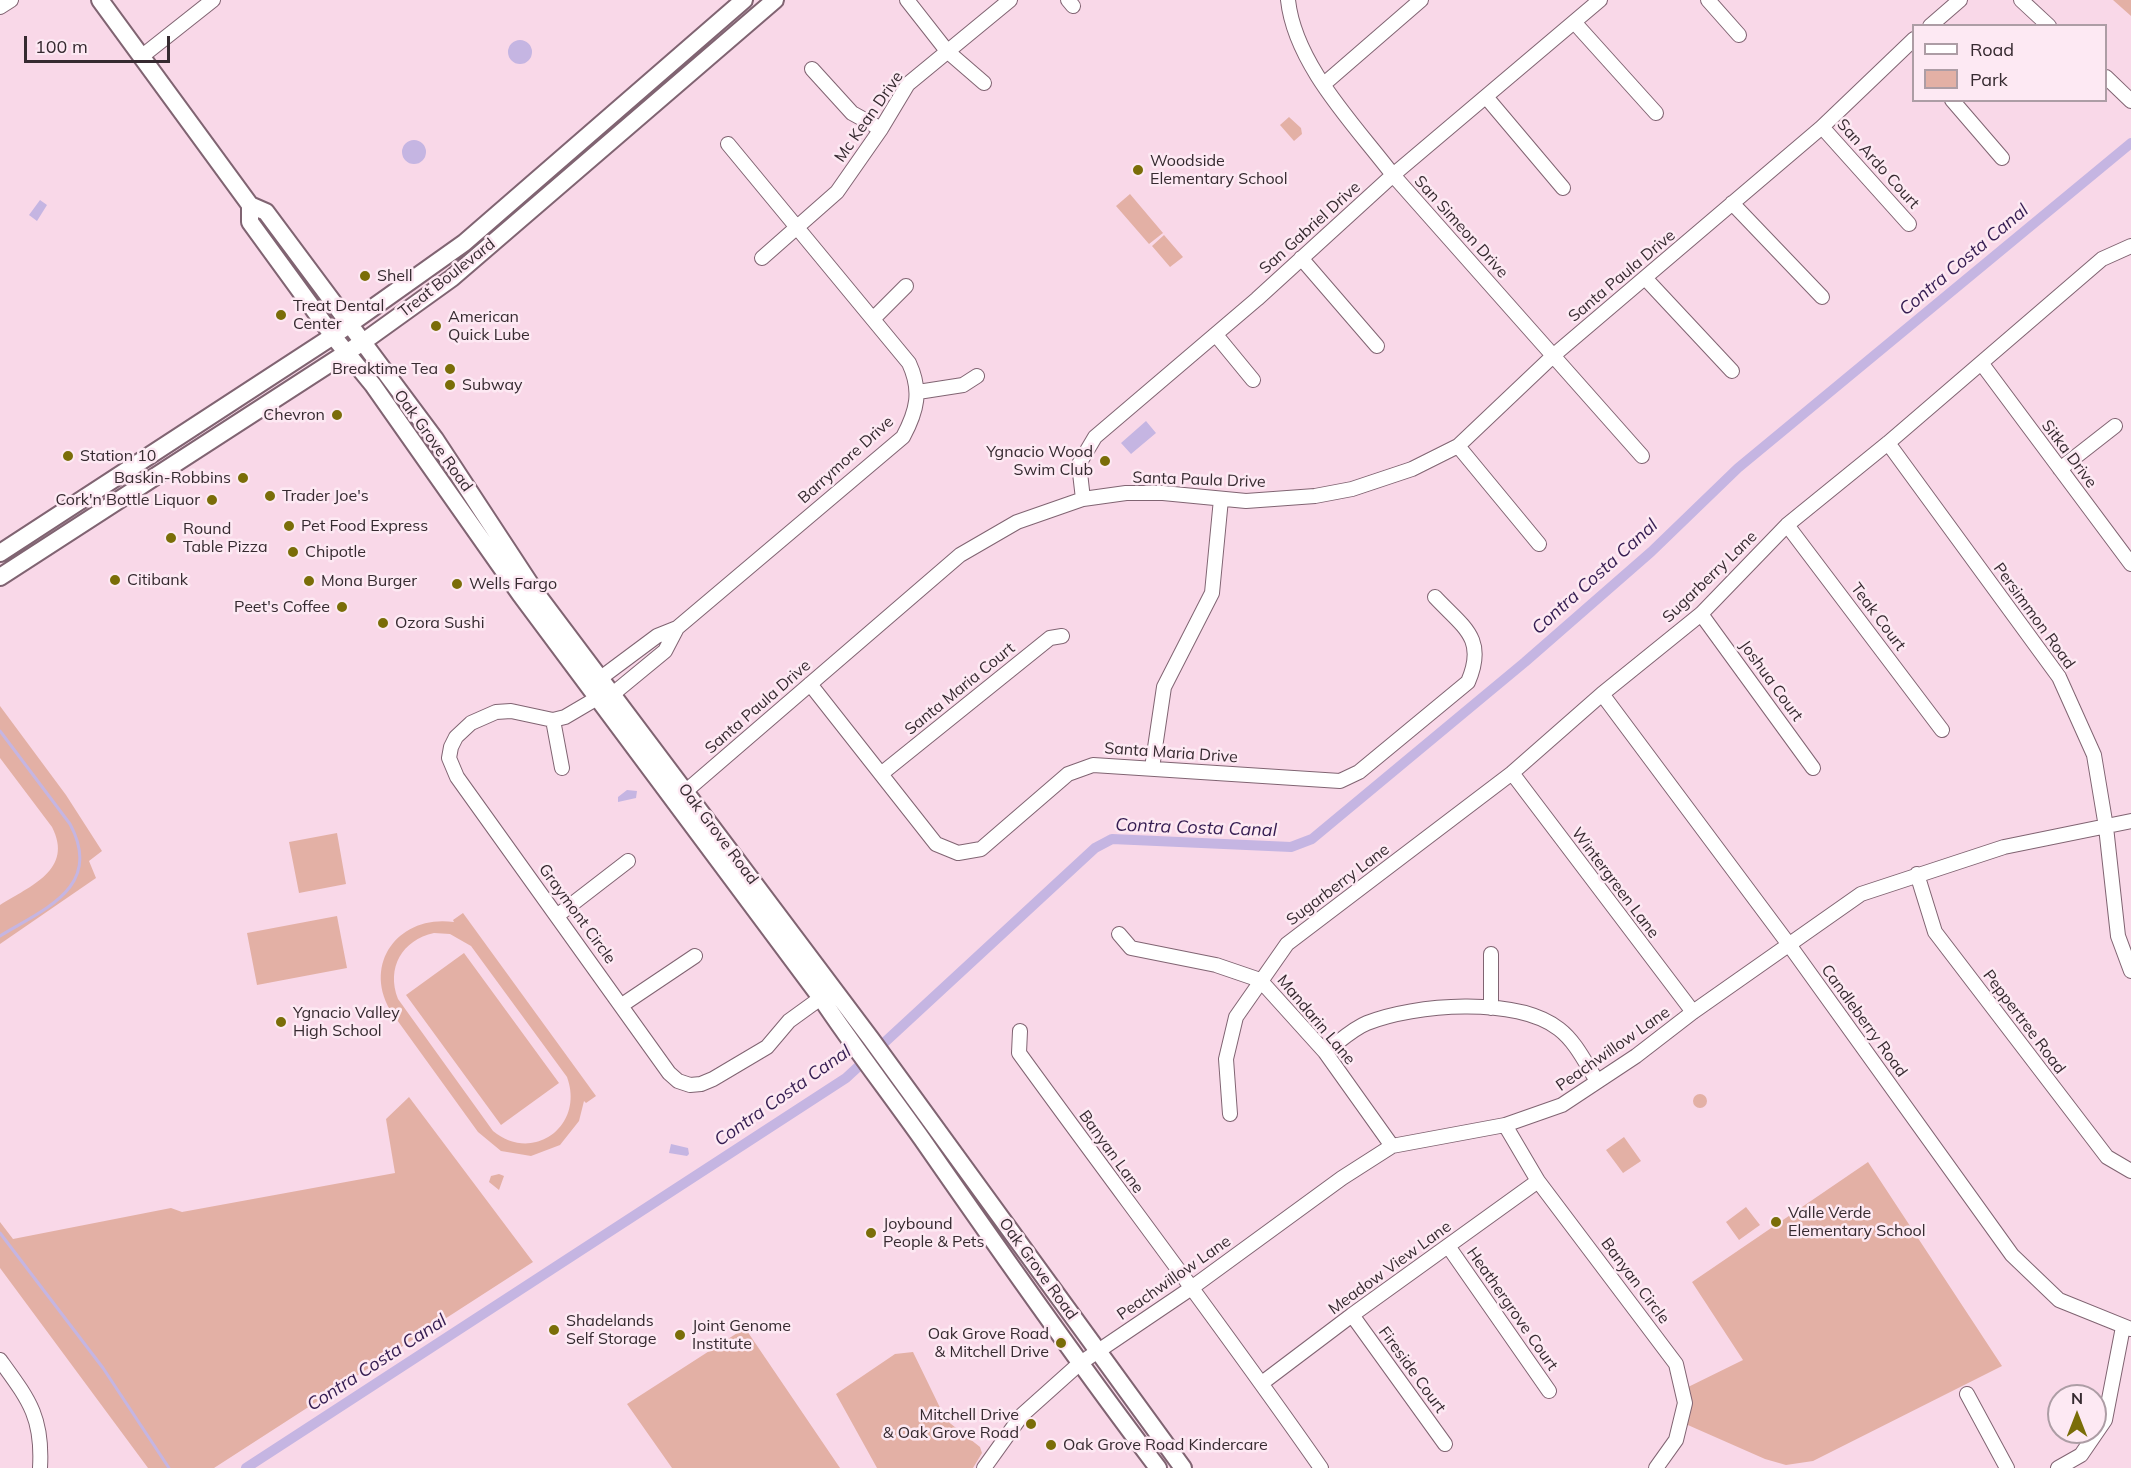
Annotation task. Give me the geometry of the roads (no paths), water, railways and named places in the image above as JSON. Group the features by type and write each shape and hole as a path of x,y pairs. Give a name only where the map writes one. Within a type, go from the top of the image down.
{"main road":[{"name":"Oak Grove Road","path":"99,0 250,205 266,212 363,342 387,378 435,439 536,592 602,677 606,695"},
{"name":"Treat Boulevard","path":"0,553 333,336 464,243 744,0"},
{"name":"Treat Boulevard","path":"0,577 363,342 452,278 775,0"},
{"name":"Oak Grove Road","path":"250,205 250,222 347,352 520,594 606,695 827,994 871,1039 1183,1468"},
{"name":"Oak Grove Road","path":"827,994 858,1053 1079,1364 1158,1468"},
{"path":"880,1081 887,1081 912,1113 926,1116"}],"street":[{"path":"0,7 11,0"},
{"path":"141,57 213,0"},
{"path":"907,0 947,51 984,82"},
{"name":"Mc Kean Drive","path":"762,258 797,230 837,192 881,129 908,84 1010,0"},
{"name":"San Simeon Drive","path":"1288,0 1304,52 1340,110 1357,127 1393,175 1642,456"},
{"path":"1324,84 1421,0"},
{"name":"San Gabriel Drive","path":"1083,499 1079,464 1095,437 1216,335 1393,175 1487,98 1599,0"},
{"path":"1708,0 1739,35"},
{"path":"1932,24 1960,0"},
{"path":"2021,0 2047,24"},
{"path":"1574,22 1656,113"},
{"name":"Santa Paula Drive","path":"680,796 960,555 1017,522 1083,499 1142,492 1221,499 1279,500 1352,489 1412,469 1458,446 1554,355 1646,279 1911,48"},
{"path":"812,69 852,113 881,129"},
{"path":"2107,78 2131,101"},
{"path":"1487,98 1563,188"},
{"path":"1954,102 2002,158"},
{"name":"San Ardo Court","path":"1822,127 1909,224"},
{"path":"728,144 909,363 916,378 918,392 963,385 976,376"},
{"path":"1732,202 1822,297"},
{"name":"Sugarberry Lane","path":"1230,1114 1227,1059 1236,1017 1287,944 1512,773 1602,694 1701,614 1787,525 1982,364 2102,260 2131,246"},
{"path":"1301,258 1377,346"},
{"path":"1646,279 1732,371"},
{"path":"873,319 906,286"},
{"path":"1216,335 1253,380"},
{"name":"Sitka Drive","path":"1982,364 2131,564"},
{"name":"Barrymore Drive","path":"602,677 657,636 678,628 903,436 914,416 918,392"},
{"path":"2060,469 2115,426"},
{"name":"Persimmon Road","path":"1888,443 2059,677 2094,755 2106,827 2118,936 2131,971"},
{"path":"1458,446 1539,544"},
{"path":"1152,768 1164,687 1212,593 1221,499"},
{"name":"Teak Court","path":"1787,525 1942,730"},
{"name":"Santa Maria Drive","path":"810,684 936,844 958,853 981,849 1068,774 1093,765 1340,781 1359,772 1468,682 1475,666 1476,646 1468,632 1435,597"},
{"name":"Joshua Court","path":"1701,614 1814,768"},
{"name":"Barrymore Drive","path":"606,695 665,651 678,628"},
{"name":"Santa Maria Court","path":"881,774 1050,638 1062,636"},
{"name":"Candleberry Road","path":"1602,694 1790,946 2012,1255 2059,1300 2127,1328"},
{"path":"562,768 553,720 565,717 606,695"},
{"name":"Graymont Circle","path":"553,720 511,711 483,716 456,737 449,758 457,777 669,1073 678,1081 701,1084 767,1047 789,1021 827,994"},
{"name":"Wintergreen Lane","path":"1512,773 1693,1012"},
{"name":"Peachwillow Lane","path":"984,1468 1022,1415 1079,1364 1190,1289 1342,1178 1392,1146 1505,1125 1562,1105 1636,1056 1693,1012 1861,894 2004,847 2131,821"},
{"path":"558,915 628,861"},
{"name":"Peppertree Road","path":"1917,874 1935,932 2107,1157 2131,1171"},
{"name":"Mandarin Lane","path":"1119,934 1131,948 1216,965 1260,980 1326,1052 1392,1146"},
{"path":"1491,954 1491,1008"},
{"path":"622,1005 695,956"},
{"path":"1326,1052 1364,1025 1391,1015 1419,1010 1491,1008 1527,1013 1558,1028 1569,1039 1597,1081"},
{"name":"Banyan Lane","path":"1020,1031 1019,1053 1190,1289"},
{"name":"Banyan Circle","path":"1505,1125 1538,1181 1676,1364 1685,1403 1676,1440 1656,1468"},
{"name":"Meadow View Lane","path":"1262,1383 1538,1181"},
{"name":"Heathergrove Court","path":"1448,1246 1549,1391"},
{"path":"1190,1289 1262,1383 1321,1468"},
{"name":"Fireside Court","path":"1352,1315 1445,1444"},
{"path":"2058,1468 2081,1455 2105,1420 2127,1328"},
{"path":"0,1360 5,1378 33,1407 41,1441 40,1468"},
{"path":"1967,1394 2007,1468"}],"waterway":[{"name":"Contra Costa Canal","path":"246,1468 846,1078 1095,848 1112,839 1291,847 1312,839 1525,662 1651,552 1738,468 2131,143"},
{"path":"0,731 70,824 79,846 80,864 74,880 64,894 34,916 0,936"},
{"path":"0,1233 103,1368 169,1468"}],"place":[{"name":"Woodside Elementary School","path":"1138,170"},
{"name":"Shell","path":"365,276"},
{"name":"Treat Dental Center","path":"281,315"},
{"name":"American Quick Lube","path":"436,326"},
{"name":"Breaktime Tea","path":"450,369"},
{"name":"Subway","path":"450,385"},
{"name":"Chevron","path":"337,415"},
{"name":"Station 10","path":"68,456"},
{"name":"Ygnacio Wood Swim Club","path":"1105,461"},
{"name":"Baskin-Robbins","path":"243,478"},
{"name":"Trader Joe's","path":"270,496"},
{"name":"Cork'n Bottle Liquor","path":"212,500"},
{"name":"Pet Food Express","path":"289,526"},
{"name":"Round Table Pizza","path":"171,538"},
{"name":"Chipotle","path":"293,552"},
{"name":"Citibank","path":"115,580"},
{"name":"Mona Burger","path":"309,581"},
{"name":"Wells Fargo","path":"457,584"},
{"name":"Peet's Coffee","path":"342,607"},
{"name":"Ozora Sushi","path":"383,623"},
{"name":"Ygnacio Valley High School","path":"281,1022"},
{"name":"Valle Verde Elementary School","path":"1776,1222"},
{"name":"Joybound People & Pets","path":"871,1233"},
{"name":"Shadelands Self Storage","path":"554,1330"},
{"name":"Joint Genome Institute","path":"680,1335"},
{"name":"Oak Grove Road & Mitchell Drive","path":"1061,1343"},
{"name":"Mitchell Drive & Oak Grove Road","path":"1031,1424"},
{"name":"Oak Grove Road Kindercare","path":"1051,1445"}]}
